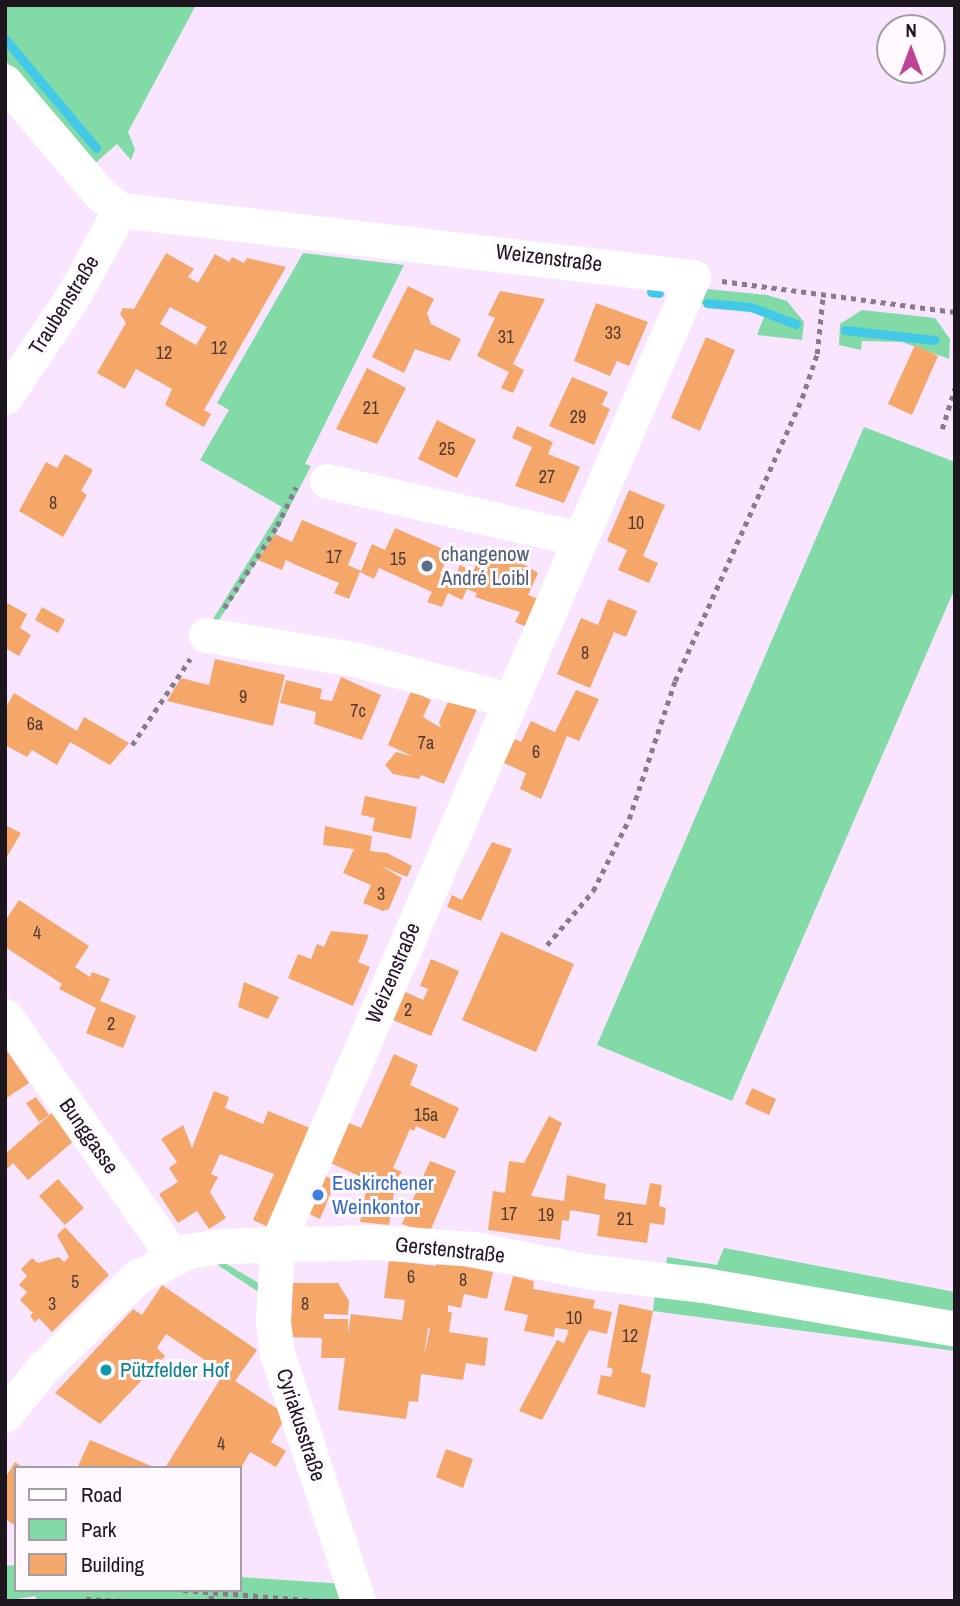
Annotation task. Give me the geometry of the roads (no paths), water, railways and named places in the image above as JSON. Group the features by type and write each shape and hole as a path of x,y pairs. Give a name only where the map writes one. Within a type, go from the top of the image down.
{"street":[{"path":"5,82 101,195 120,210"},
{"name":"Weizenstraße","path":"120,210 693,277 277,1245"},
{"name":"Traubenstraße","path":"5,397 75,293 120,210"},
{"path":"343,493 580,539"},
{"path":"206,635 354,659 509,701"},
{"name":"Bunggasse","path":"5,1016 174,1257"},
{"name":"Gerstenstraße","path":"5,1415 17,1377 119,1291 174,1257 213,1247 374,1242 473,1249 584,1271 704,1285 955,1329"},
{"name":"Cyriakusstraße","path":"277,1245 273,1322 277,1353 358,1601"}],"waterway":[{"path":"5,39 96,148"},
{"path":"651,292 659,293"},
{"path":"707,303 751,307 796,324"},
{"path":"845,330 934,340"}],"place":[{"name":"changenow André Loibl","path":"427,566"},
{"name":"Euskirchener Weinkontor","path":"318,1195"},
{"name":"Pützfelder Hof","path":"106,1370"}]}
